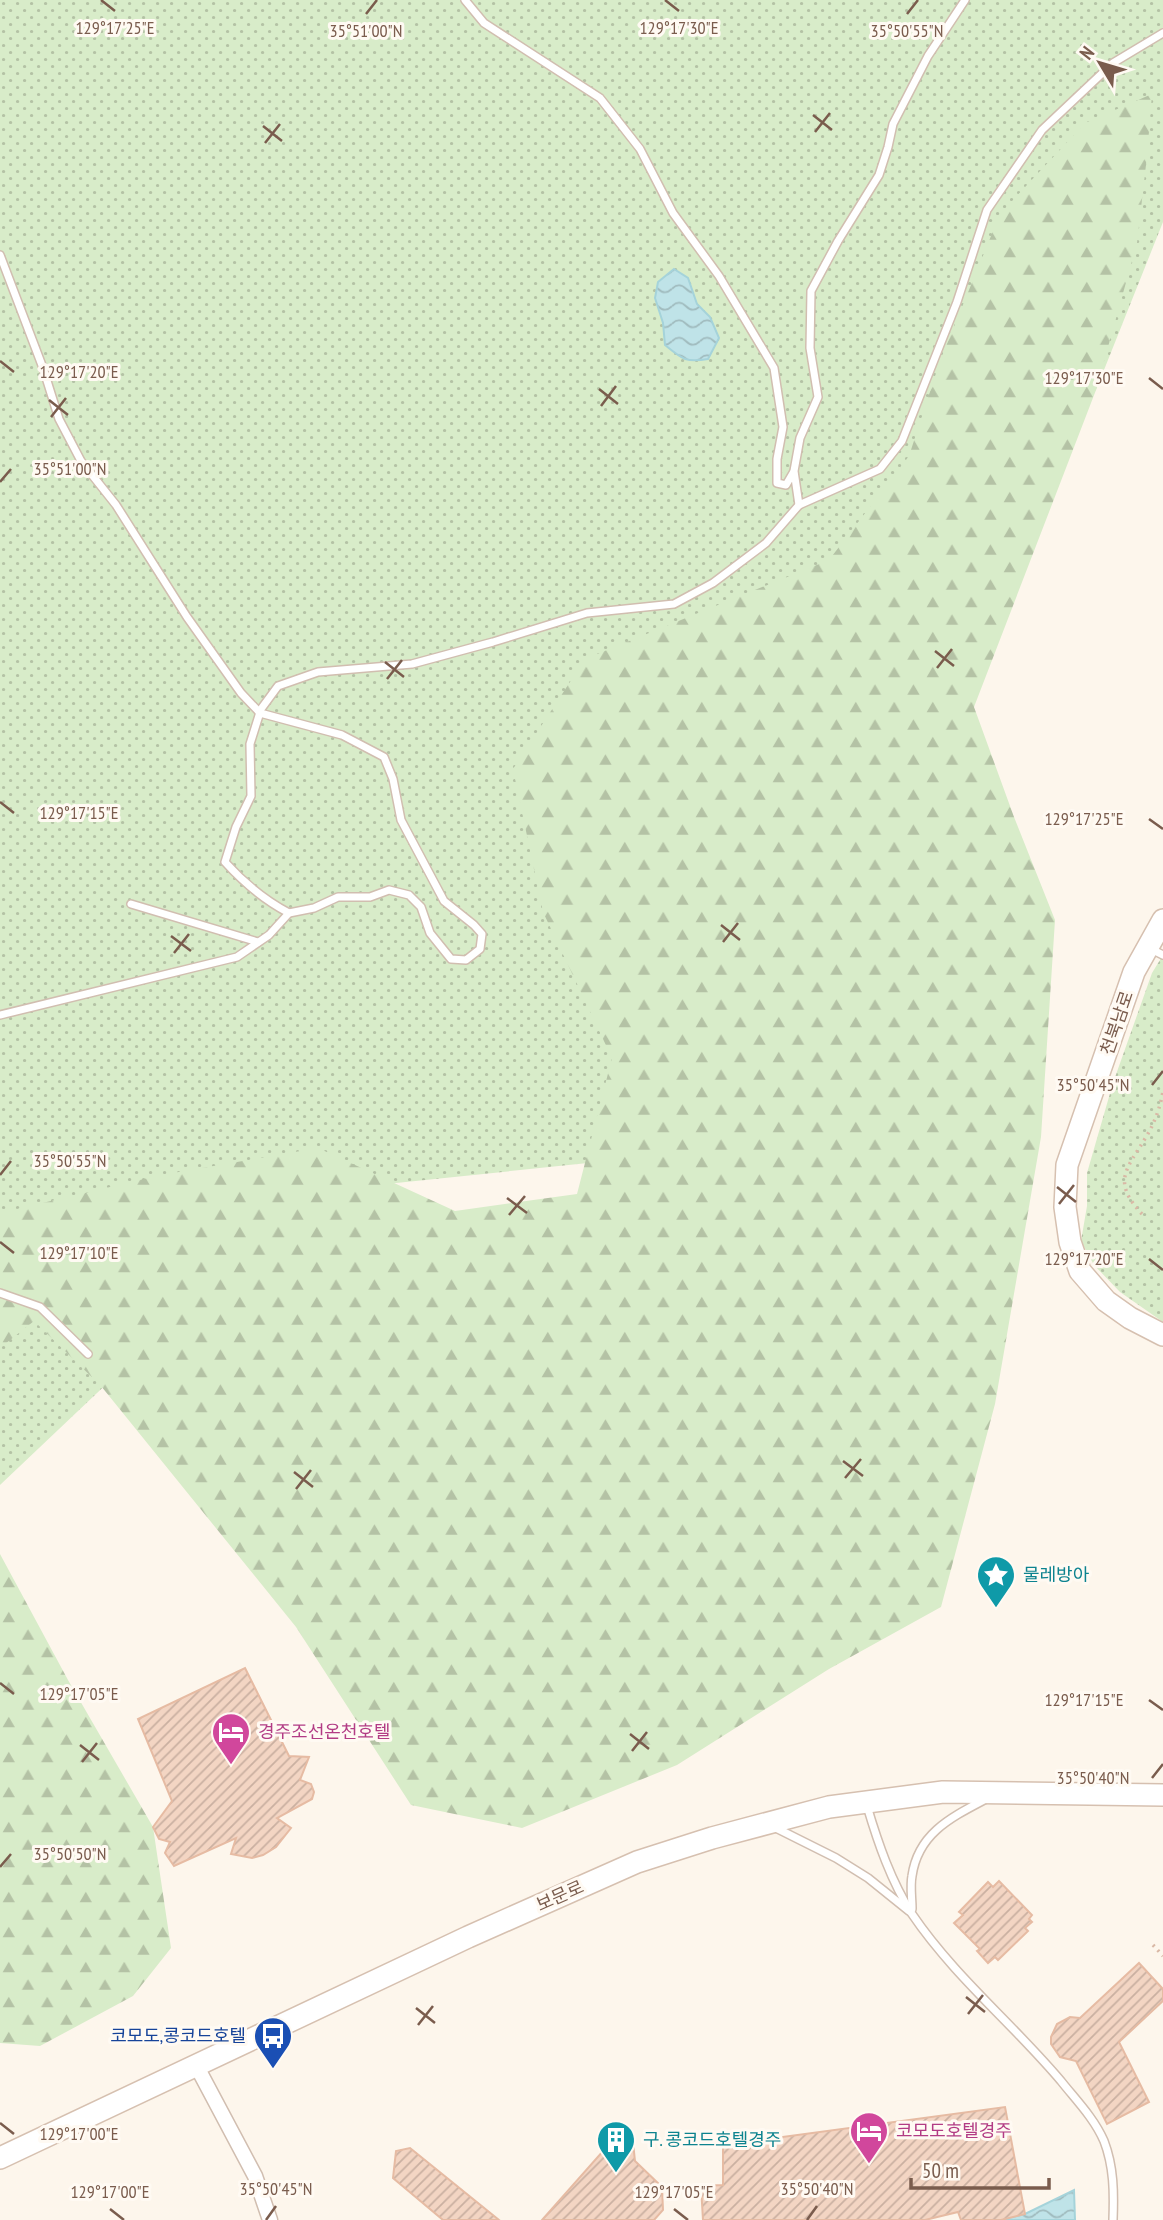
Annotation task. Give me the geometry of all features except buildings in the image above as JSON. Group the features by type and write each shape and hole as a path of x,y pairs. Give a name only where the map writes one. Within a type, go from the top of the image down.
{"street":[{"name":"천북남로","path":"1163,920 1156,951 1134,972 1067,1165 1065,1207 1070,1242 1080,1271 1106,1301 1130,1318 1163,1335"},
{"name":"보문로","path":"0,2158 468,1937 637,1862 712,1838 829,1807 943,1792 1163,1795"},
{"path":"196,2065 255,2176 270,2220"}],"lane":[{"path":"465,0 484,23 600,98 640,149 673,213 719,276 774,368 783,426 777,459 777,483 786,485 793,471 800,438 818,397 810,348 811,291 879,175 893,124 928,56 965,0"},
{"path":"289,913 271,904 225,862 236,827 251,796 250,744 261,709 278,686 318,672 412,663 587,613 674,604 713,583 766,543 800,505 880,469 902,441 957,302 987,210 1042,130 1113,63 1163,33"},
{"path":"0,254 43,368 59,419 81,461 116,505 187,617 225,671 260,713 342,735 384,757 393,779 401,820 444,901 482,934 480,949 466,960 451,959 430,933 421,907 409,895 389,890 370,897 338,897 314,908 289,913 269,935 237,957 0,1015"},
{"path":"793,471 800,505"},
{"path":"131,904 258,942"},
{"path":"0,1293 40,1307 88,1354"},
{"path":"912,1913 911,1877 916,1859 927,1840 946,1820 996,1793"},
{"path":"865,1802 878,1843 912,1913 951,1964 1049,2067 1086,2111 1104,2141 1114,2189 1113,2220"},
{"path":"767,1823 836,1858 868,1878 912,1913"}],"path":[{"path":"1142,1213 1126,1192 1124,1175 1132,1156 1153,1125 1163,1091"},
{"path":"1153,1945 1163,1956"}],"green space":[{"path":"0,0 1163,0 1163,222 1096,390 926,617 733,1148 309,1192 0,1485"},
{"path":"1152,94 1137,243 1096,390 974,707 1055,920 1041,1137 995,1404 941,1607 829,1669 677,1765 522,1828 411,1805 296,1627 101,1386 34,1321 0,1348 0,1213 161,1175 318,1148 455,1211 577,1194 612,1058 543,912 513,769 585,659 829,560 909,456 940,361 1000,214 1085,123"},
{"path":"1163,955 1163,1322 1120,1292 1094,1265 1081,1241 1087,1206 1087,1173 1113,1083 1152,973"},
{"path":"0,1554 68,1680 153,1827 171,1948 133,1996 40,2046 0,2043"}],"water":[{"path":"674,269 688,278 697,304 710,317 719,338 708,359 685,359 665,345 663,323 655,298 658,282"},
{"path":"1074,2190 1075,2220 1001,2220 1025,2214"}],"place":[{"name":"물레방아","path":"996,1609"},
{"name":"경주조선온천호텔","path":"231,1766"},
{"name":"코모도,콩코드호텔","path":"273,2070"},
{"name":"코모도호텔경주","path":"869,2165"},
{"name":"구. 콩코드호텔경주","path":"616,2174"}]}
